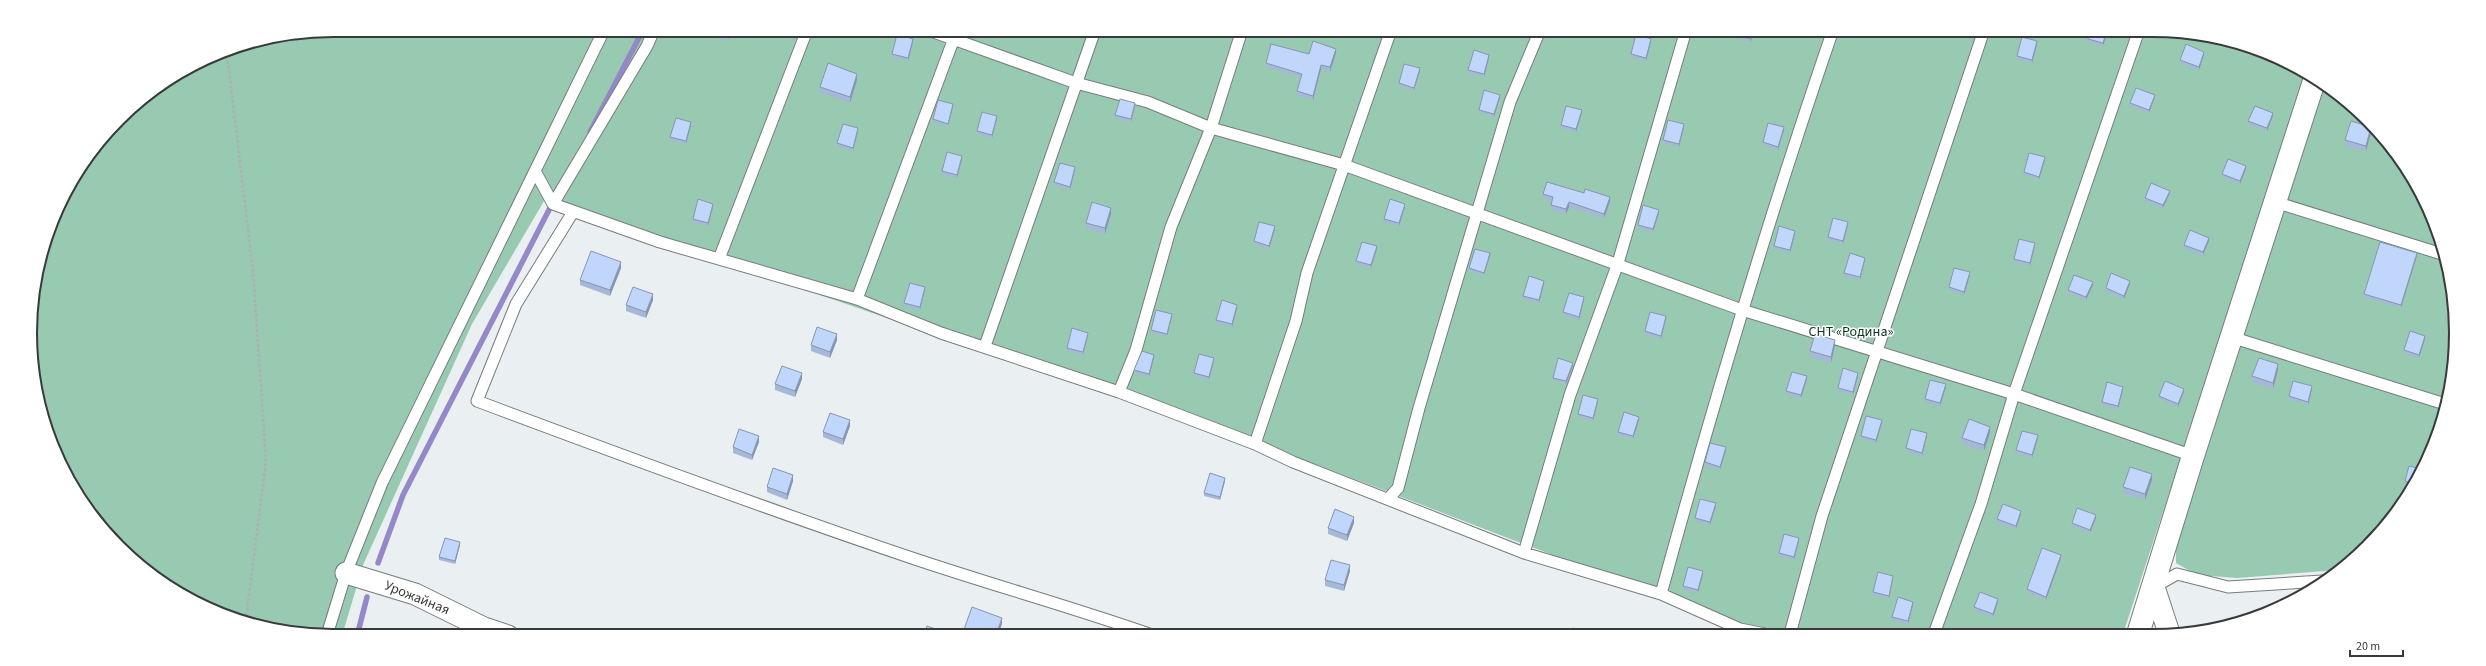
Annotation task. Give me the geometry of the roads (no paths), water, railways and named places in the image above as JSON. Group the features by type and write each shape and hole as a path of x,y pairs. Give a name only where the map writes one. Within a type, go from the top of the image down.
{"street":[{"path":"2140,629 2154,587 2193,456 2313,84"},
{"name":"Урожайная","path":"346,573 415,594 487,629"},
{"path":"2154,587 2167,628"}],"lane":[{"path":"329,629 346,573 382,483 601,37"},
{"path":"553,204 651,37"},
{"path":"719,259 804,37"},
{"path":"857,300 955,37"},
{"path":"961,37 1076,83 1148,102 1211,128 1344,165 1618,263 1742,310 1876,350 2014,394 2193,456"},
{"path":"985,346 1092,37"},
{"path":"1119,392 1136,350 1171,227 1211,128 1240,37"},
{"path":"1255,444 1296,321 1307,273 1389,37"},
{"path":"1389,498 1398,488 1419,408 1510,102 1537,37"},
{"path":"1524,553 1570,395 1618,263 1684,37"},
{"path":"1661,594 1702,443 1742,310 1831,37"},
{"path":"1791,629 1822,516 1876,350 1982,37"},
{"path":"1936,629 1981,504 2014,394 2137,37"},
{"path":"535,171 553,204 573,212 608,225 857,300 941,332 1119,392 1255,444 1292,462 1389,498 1407,508 1524,553 1661,594 1740,629"},
{"path":"2275,202 2438,253"},
{"path":"573,212 516,304 477,401 723,493 914,559 1084,611 1135,629"},
{"path":"2231,338 2441,402"},
{"path":"2154,587 2177,574 2228,587 2313,582"}],"waterway":[{"path":"590,132 639,37"},
{"path":"378,563 403,495 553,202"},
{"path":"359,629 367,597"}],"park label":[{"name":"СНТ «Родина»","path":"1851,332"}]}
